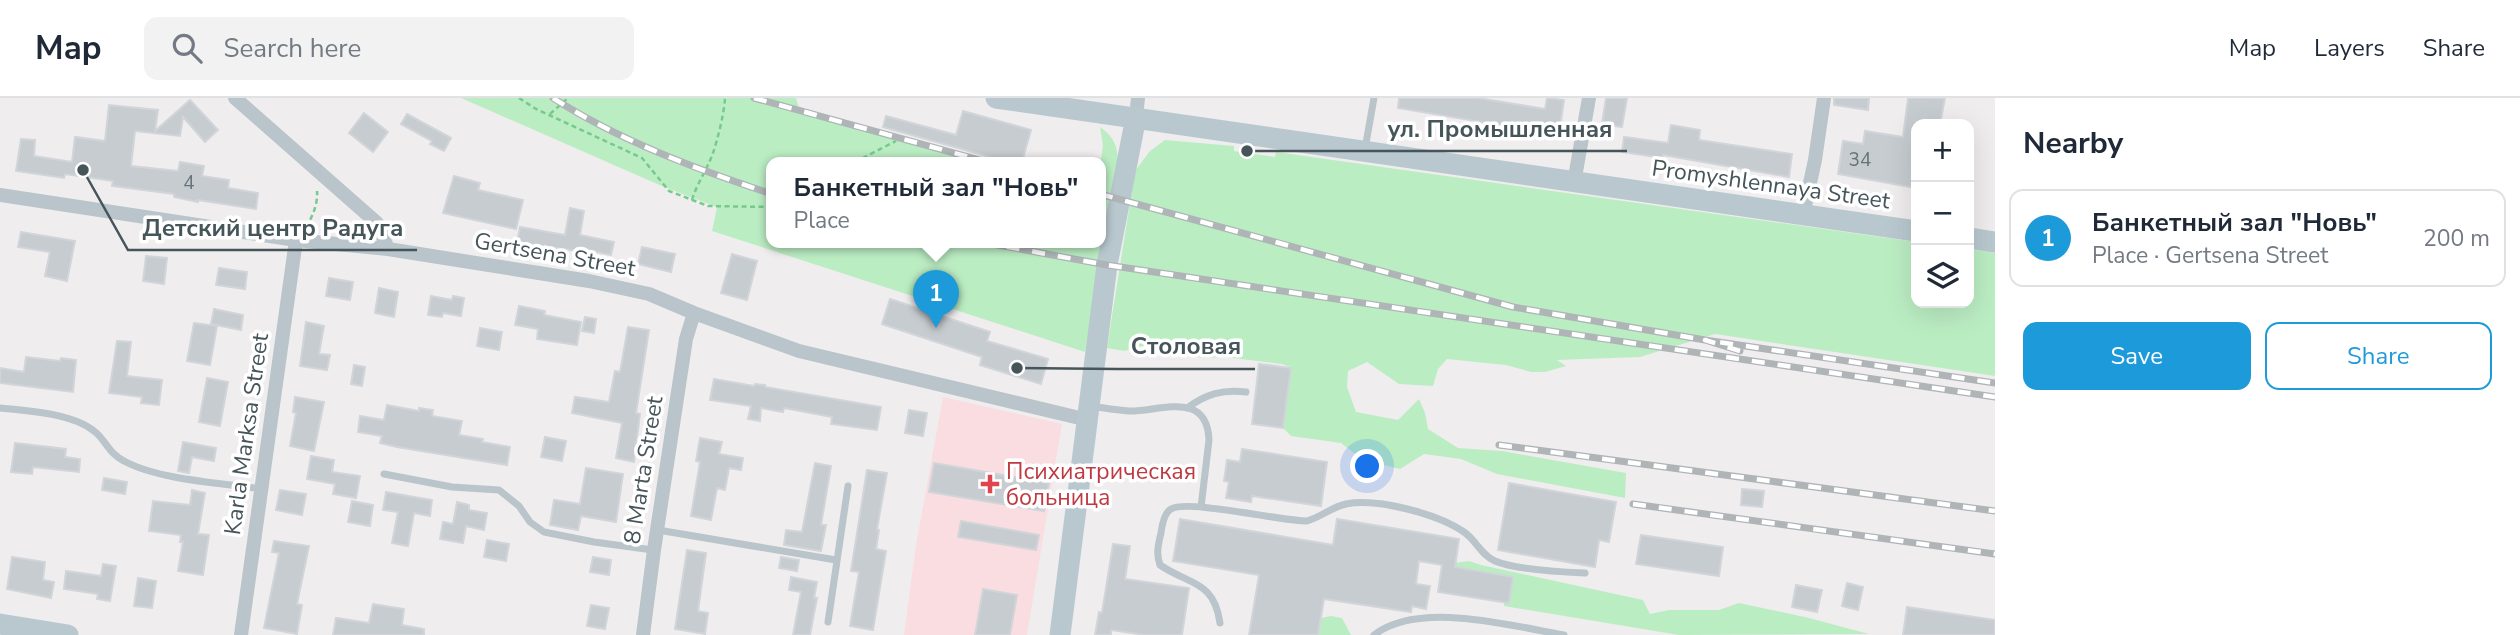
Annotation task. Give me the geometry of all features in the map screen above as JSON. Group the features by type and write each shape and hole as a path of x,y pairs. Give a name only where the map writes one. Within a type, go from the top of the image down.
{"main road":[{"name":"Promyshlennaya Street","path":"996,98 1137,107 1365,150 1574,183 1911,230"},
{"path":"1060,635 1107,265 1137,107"},
{"path":"1974,240 1995,242"},
{"path":"0,624 68,635"}],"street":[{"path":"235,98 377,223 388,249"},
{"path":"1574,183 1589,98"},
{"path":"1803,215 1824,98"},
{"name":"Gertsena Street","path":"0,195 296,240 388,249 589,281 649,294 799,351 1088,413"},
{"name":"Karla Marksa Street","path":"241,635 296,240"},
{"name":"8 Marta Street","path":"643,635 686,338 694,313"}],"lane":[{"path":"1365,150 1374,98"},
{"path":"1187,408 1199,399 1217,392 1246,392"},
{"path":"1088,413 1170,405 1187,408 1199,415 1209,431 1200,507"},
{"path":"0,408 38,412 81,423 96,432 109,451 148,471 262,489"},
{"path":"384,474 452,487 499,490 519,506 530,522 544,532 654,550"},
{"path":"828,622 848,486"},
{"path":"1220,623 1219,611 1205,588 1160,565 1157,557 1163,523 1169,509 1200,507 1307,521 1343,505 1380,505 1417,512 1450,524 1467,534 1483,554 1496,562 1585,573"},
{"path":"657,530 836,560"},
{"path":"1374,635 1403,620 1448,618 1564,635"}],"path":[{"path":"519,98 549,115 642,158 669,191 708,206 766,207"},
{"path":"549,115 568,98"},
{"path":"692,200 697,183 713,153 724,114 725,98"},
{"path":"865,157 896,141"},
{"path":"296,240 311,219 318,200 314,170"}],"shaded area":[{"name":"Психиатрическая больница","path":"943,397 1062,424 1027,635 904,635 916,545"}],"green space":[{"path":"461,98 796,98 799,108 978,157 766,157 766,248 1103,248 1085,352 712,231 717,207 664,187"},
{"path":"1100,127 1114,142 1118,163 1106,232 1106,157 1101,157 1103,145"},
{"path":"1165,140 1234,146 1234,151 1275,157 1276,152 1911,241 1911,308 1974,308 1974,250 1995,253 1995,376 1715,334 1640,357 1557,360 1566,366 1545,372 1447,359 1438,369 1433,386 1399,384 1367,362 1348,371 1347,387 1356,412 1398,420 1419,399 1428,429 1458,448 1502,451 1626,473 1625,498 1497,474 1461,459 1424,454 1400,469 1363,460 1341,443 1291,436 1283,428 1290,367 1224,357 1201,358 1175,348 1137,346 1125,351 1107,348 1135,171 1150,151"},
{"path":"1469,561 1643,600 1650,614 1669,610 1719,610 1739,603 1869,634 1679,635 1504,606 1504,602 1509,602 1513,577 1481,571 1477,598 1470,597 1474,570 1455,567 1455,563"},
{"path":"1321,618 1342,618 1351,635 1318,635"}],"building":[{"path":"1399,98 1478,98 1545,109 1547,98 1564,100 1559,135 1398,108"},
{"path":"1606,98 1627,98 1622,127 1602,124"},
{"path":"1834,98 1869,98 1868,110 1834,105"},
{"path":"1908,98 1945,98 1941,119 1911,119 1911,187 1838,174 1843,141 1863,144 1865,131 1903,137"},
{"path":"190,100 218,130 205,142 183,117 180,136 135,131 131,166 178,171 180,162 204,166 202,176 229,180 228,188 258,193 256,209 198,202 174,197 174,194 112,186 113,181 16,171 21,139 35,140 34,156 72,162 75,137 105,141 109,105 158,110 155,131"},
{"path":"963,111 1031,130 1023,157 990,157 883,127 886,116 956,135"},
{"path":"364,113 388,132 373,152 349,133"},
{"path":"407,114 451,138 444,151 401,124"},
{"path":"1671,125 1700,130 1699,140 1792,154 1789,177 1663,155 1662,158 1622,152 1624,137 1668,143"},
{"path":"454,176 480,183 478,190 523,200 516,229 443,213"},
{"path":"570,208 584,211 580,235 614,242 611,255 577,248 577,251 517,242 520,227 565,235"},
{"path":"21,232 75,241 67,281 45,276 50,252 18,247"},
{"path":"642,247 675,254 671,272 638,264"},
{"path":"732,254 757,261 747,300 721,293"},
{"path":"146,256 167,258 164,284 143,281"},
{"path":"219,268 247,272 245,289 216,285"},
{"path":"329,278 353,282 350,300 326,296"},
{"path":"379,288 398,292 394,317 375,313"},
{"path":"431,296 452,300 453,296 464,298 461,316 443,313 442,317 428,315"},
{"path":"890,299 990,332 987,341 1048,359 1041,384 980,365 982,357 882,324"},
{"path":"519,306 545,311 544,315 581,322 577,345 537,339 538,329 515,325"},
{"path":"214,309 243,315 241,330 211,324"},
{"path":"585,317 596,319 594,333 582,331"},
{"path":"306,322 324,326 319,354 330,355 327,370 300,366"},
{"path":"194,323 217,326 210,365 187,361"},
{"path":"628,327 649,330 636,413 640,414 634,462 616,458 622,423 572,413 575,397 609,402 615,371 620,372"},
{"path":"480,328 502,332 499,350 477,346"},
{"path":"117,341 131,342 127,376 162,380 159,405 141,403 142,397 109,393"},
{"path":"26,357 76,360 73,392 0,383 0,368 24,372"},
{"path":"1259,364 1291,368 1283,428 1252,424"},
{"path":"354,365 365,367 362,386 351,384"},
{"path":"207,378 228,382 220,426 199,422"},
{"path":"714,379 754,386 765,385 881,407 877,430 831,424 832,417 784,408 783,412 761,408 760,421 748,419 751,406 710,400"},
{"path":"295,397 324,402 314,451 290,446 296,413 293,412"},
{"path":"387,405 419,411 419,408 433,410 432,416 462,421 459,435 510,447 507,465 397,447 380,443 382,436 358,432 360,416 384,420"},
{"path":"909,410 927,413 923,436 905,433"},
{"path":"545,437 566,441 562,461 541,457"},
{"path":"700,438 722,442 719,454 743,458 741,470 729,468 725,490 717,488 711,520 691,516 700,462 696,461"},
{"path":"183,442 216,448 214,461 192,457 189,473 178,471"},
{"path":"15,443 66,449 65,457 80,459 79,472 33,467 32,474 11,472"},
{"path":"1242,449 1327,462 1321,506 1252,496 1251,502 1226,498 1229,482 1224,481 1227,460 1240,462"},
{"path":"311,456 334,460 332,472 360,476 356,498 333,494 335,484 307,479"},
{"path":"815,463 831,466 821,525 826,525 821,551 784,545 786,530 802,532"},
{"path":"934,463 1049,483 1044,511 929,492"},
{"path":"586,468 623,474 616,522 581,516 578,530 550,525 554,500 580,504"},
{"path":"867,470 887,473 876,549 886,551 873,630 850,626 859,572 851,571"},
{"path":"104,478 127,482 125,494 102,490"},
{"path":"1509,483 1616,502 1609,542 1599,540 1595,567 1498,550"},
{"path":"1742,489 1764,491 1762,507 1741,505"},
{"path":"192,490 205,493 198,534 209,535 203,575 178,571 183,542 180,542 181,535 149,531 153,501 190,505"},
{"path":"280,490 306,494 302,515 276,510"},
{"path":"386,492 432,500 430,516 414,513 408,546 392,543 398,512 383,510"},
{"path":"352,501 373,505 370,526 348,522"},
{"path":"457,502 469,505 469,510 487,513 484,530 466,526 463,543 440,539 443,522 453,524"},
{"path":"1180,519 1333,545 1337,519 1459,539 1455,567 1513,577 1509,603 1438,592 1442,565 1419,561 1416,584 1430,586 1426,609 1412,606 1411,612 1324,599 1318,635 1249,635 1259,575 1173,561"},
{"path":"961,521 1039,535 1036,550 958,537"},
{"path":"1641,535 1723,547 1719,576 1636,564"},
{"path":"487,540 509,544 506,561 484,557"},
{"path":"274,541 309,546 297,604 302,605 297,634 264,628 279,553 272,552"},
{"path":"1113,544 1130,546 1125,579 1189,588 1182,635 1145,635 1111,630 1111,635 1095,635 1099,612 1102,613"},
{"path":"687,550 706,553 698,611 708,613 705,634 675,629"},
{"path":"12,557 45,562 43,580 54,582 51,598 7,589"},
{"path":"593,557 611,560 609,575 590,572"},
{"path":"781,557 799,560 797,571 779,568"},
{"path":"103,564 116,566 110,601 97,599 98,594 64,589 66,571 101,576"},
{"path":"791,577 817,582 810,635 793,635 801,592 789,590"},
{"path":"138,578 156,581 152,608 134,606"},
{"path":"1847,583 1863,587 1858,610 1842,606"},
{"path":"1796,585 1822,590 1817,612 1792,607"},
{"path":"983,589 1017,595 1010,635 975,635"},
{"path":"373,604 404,609 402,625 424,629 424,635 333,635 336,618 369,623"},
{"path":"591,605 609,608 605,629 587,626"},
{"path":"1907,607 1995,620 1995,635 1903,635"}],"railway":[{"path":"553,98 605,128 659,153 766,192"},
{"path":"754,98 969,157"},
{"path":"1106,196 1513,307 1705,340"},
{"path":"1014,248 1107,265 1995,397"},
{"path":"1740,351 1705,340 1995,383"},
{"path":"1499,445 1995,511"},
{"path":"1633,504 1995,554"}],"place":[{"name":"ул. Промышленная","path":"1247,151"},
{"name":"Детский центр Радуга","path":"83,170"},
{"name":"Банкетный зал \"Новь\"","path":"936,328"},
{"name":"Столовая","path":"1017,368"},
{"name":"Психиатрическая больница","path":"990,484"}]}
